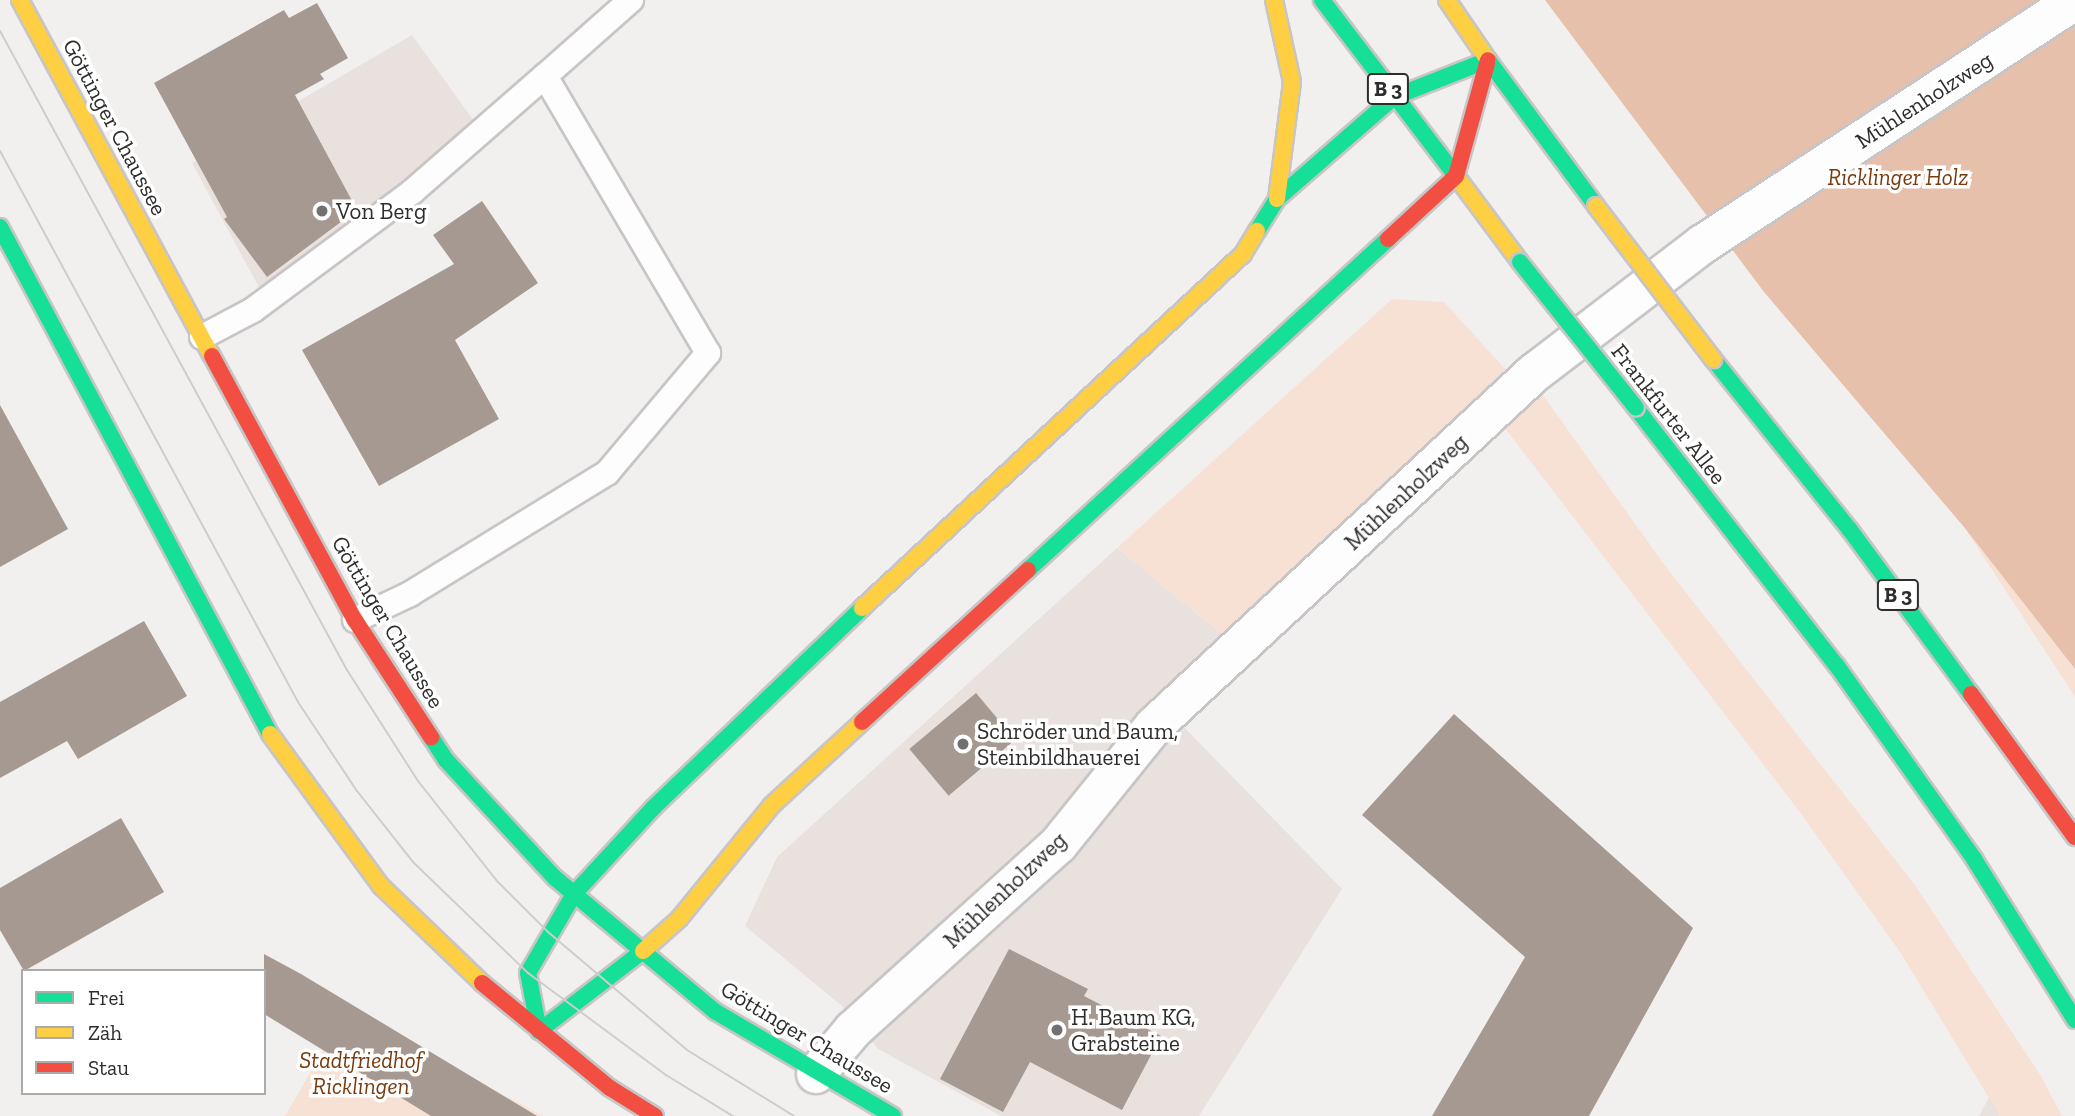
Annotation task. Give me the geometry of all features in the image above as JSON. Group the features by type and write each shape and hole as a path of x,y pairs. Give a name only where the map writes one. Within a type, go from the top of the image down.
{"main road":[{"name":"Göttinger Chaussee","path":"20,0 355,620 446,760 574,894 716,1012 816,1074 893,1116"},
{"path":"1274,0 1292,82 1277,199"},
{"name":"Frankfurter Allee","path":"1322,0 1520,262 1837,666 1974,859 2075,1020"},
{"name":"B 3","path":"1447,0 1596,206 1713,359 1850,530 2075,837"},
{"path":"539,1031 528,973 574,894 653,808 975,500 1243,254 1277,199 1394,97 1488,60"},
{"path":"539,1031 643,951 679,919 772,805 1457,176 1488,60"},
{"path":"0,227 254,710 381,886 462,967 610,1088 655,1116"}],"street":[{"name":"Mühlenholzweg","path":"816,1074 853,1030 1058,845 1154,726 1534,373 1703,244 2075,1"}],"lane":[{"path":"202,337 253,310 413,191 631,0"},
{"path":"355,620 410,594 607,473 708,353 545,76"}],"shaded area":[{"path":"412,35 479,128 263,295 192,163"},
{"path":"1117,548 1227,638 1180,723 1342,889 1199,1116 1001,1116 878,1049 842,1006 745,926 777,857"},
{"path":"1990,1095 2000,1116 1979,1116"}],"green space":[{"name":"Ricklinger Holz","path":"1545,0 2075,0 2075,669 1964,527 1764,292"},
{"path":"1392,299 1444,302 1507,371 1227,638 1117,548"},
{"path":"1543,395 1666,567 1915,885 2041,1076 2062,1116 2000,1116 1900,952 1799,811 1504,427"},
{"path":"1964,527 2075,669 2075,697 2070,689"},
{"name":"Stadtfriedhof Ricklingen","path":"344,1015 490,1096 494,1090 543,1116 285,1116"}],"building":[{"path":"317,3 348,58 320,74 324,79 295,95 357,210 267,277 224,219 227,217 154,83 284,10 289,18"},
{"path":"482,201 538,283 455,340 499,419 379,486 302,350 454,264 433,235"},
{"path":"0,405 68,529 0,567"},
{"path":"144,621 187,696 78,759 67,741 0,778 0,702"},
{"name":"Schröder und Baum, Steinbildhauerei","path":"976,693 1015,740 949,796 909,749"},
{"path":"1454,714 1693,928 1589,1116 1432,1116 1525,957 1362,815"},
{"path":"121,818 164,892 28,969 23,969 0,930 0,888"},
{"name":"H. Baum KG, Grabsteine","path":"1009,949 1088,989 1084,996 1161,1036 1122,1110 1030,1062 1003,1112 940,1079"},
{"path":"264,954 537,1116 431,1116 266,1015"}],"tram line":[{"path":"0,31 347,670 418,781 497,881 548,932 687,1050 794,1116"},
{"path":"0,151 298,702 357,791 413,862 528,973 666,1075 733,1116"}],"traffic: fast":[{"path":"1322,0 1456,176"},
{"path":"1257,231 1277,199 1394,97 1488,60"},
{"path":"1488,60 1596,206"},
{"path":"0,227 270,734"},
{"path":"1028,570 1388,239"},
{"path":"1520,262 1636,408"},
{"path":"1713,359 1850,530 1971,694"},
{"path":"1636,408 1837,666 1974,859 2075,1020"},
{"path":"574,894 653,808 862,608"},
{"path":"431,737 446,760 555,878 716,1012 893,1116"},
{"path":"539,1031 528,973 574,894"},
{"path":"539,1031 643,951"}],"traffic: slow":[{"path":"20,0 212,356"},
{"path":"1274,0 1292,82 1277,199"},
{"path":"1447,0 1488,60"},
{"path":"1456,176 1520,262"},
{"path":"1596,206 1713,359"},
{"path":"862,608 1243,254 1257,231"},
{"path":"643,951 679,919 772,805 862,722"},
{"path":"270,734 381,886 482,983"}],"traffic: jam":[{"path":"1388,239 1456,176 1488,60"},
{"path":"212,356 355,620 431,737"},
{"path":"862,722 1028,570"},
{"path":"1971,694 2075,837"},
{"path":"482,983 610,1088 655,1116"}],"place":[{"name":"Von Berg","path":"322,211"},
{"name":"Schröder und Baum, Steinbildhauerei","path":"963,744"},
{"name":"H. Baum KG, Grabsteine","path":"1057,1030"}]}
